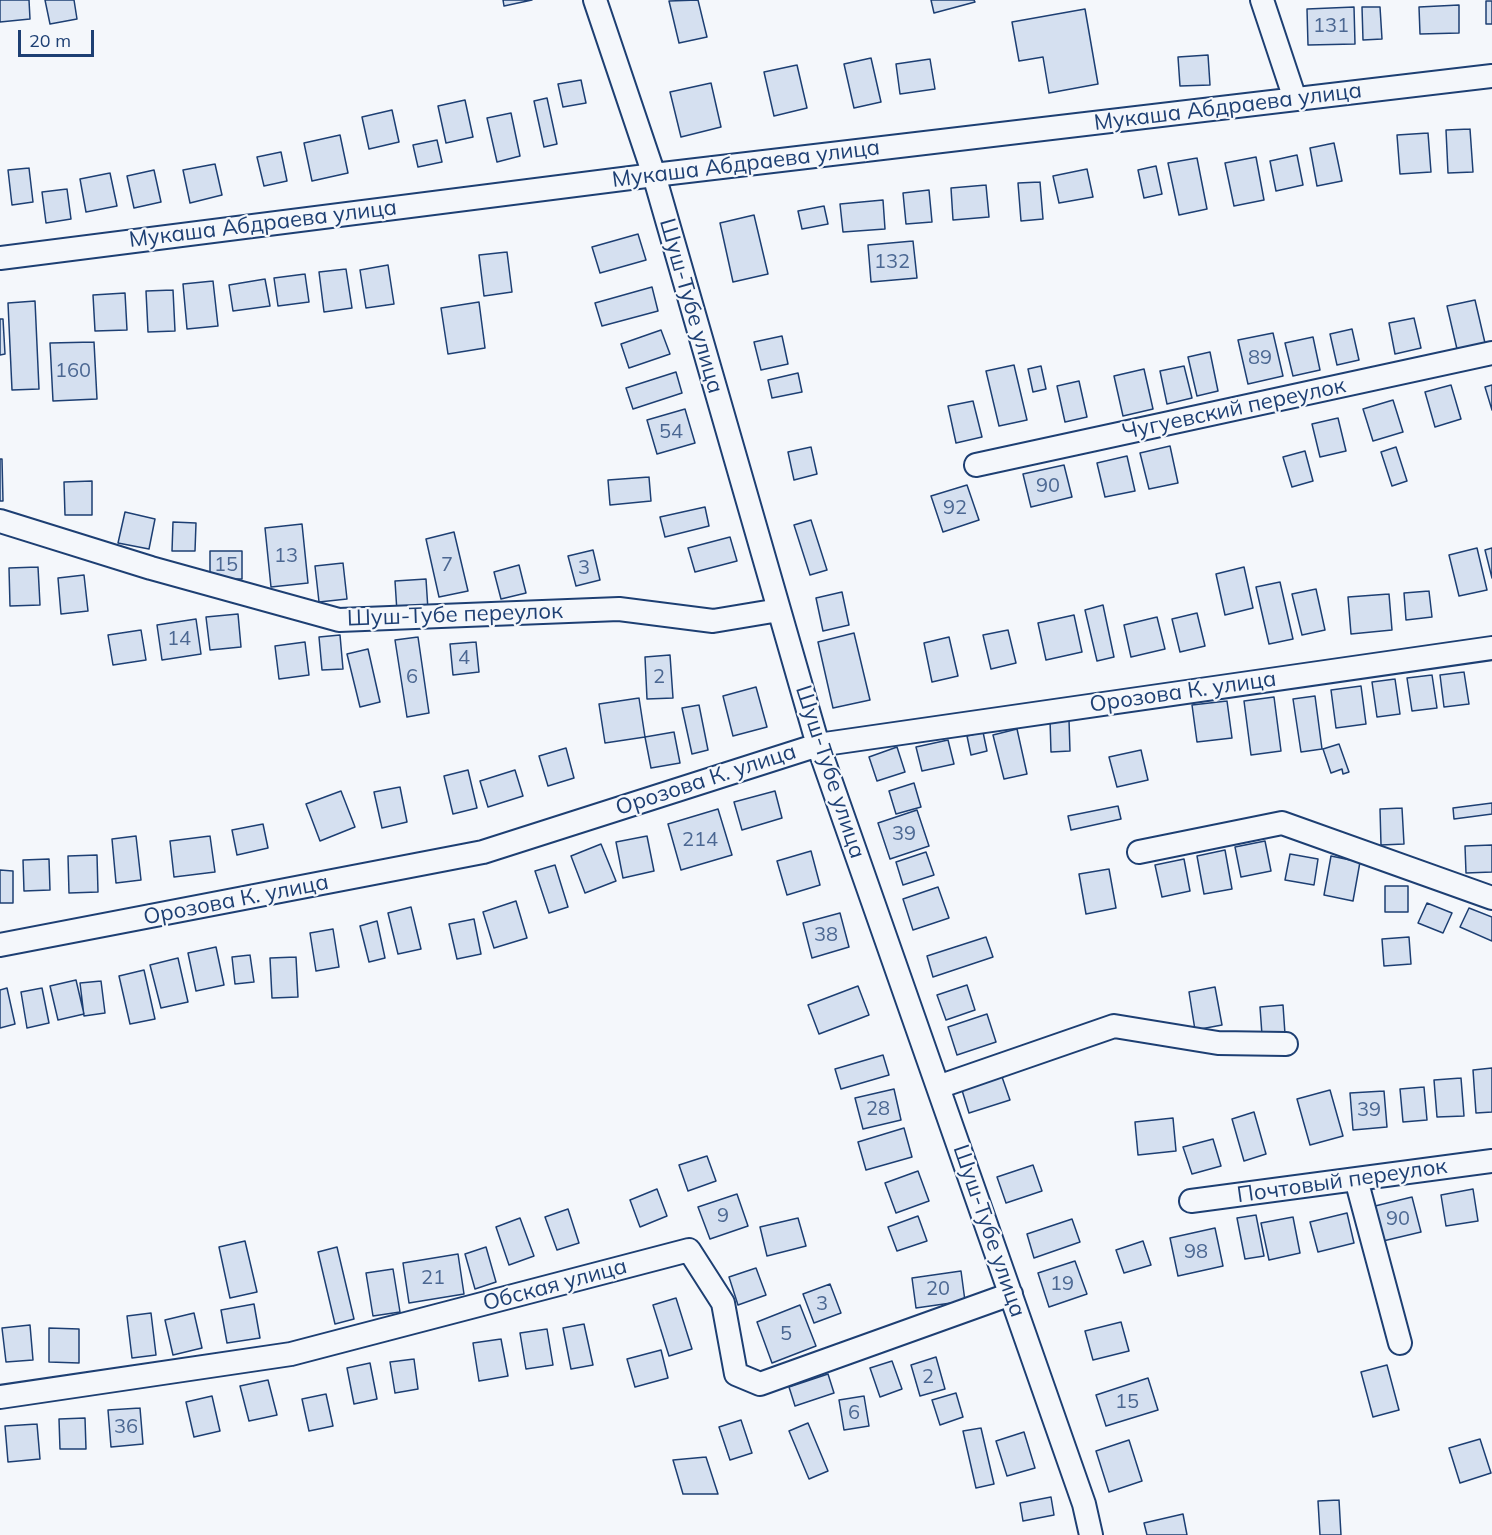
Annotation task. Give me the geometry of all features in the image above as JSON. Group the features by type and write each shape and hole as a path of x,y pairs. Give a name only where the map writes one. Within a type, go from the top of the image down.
{"street":[{"name":"Шуш-Тубе улица","path":"595,0 654,175 818,745 1084,1504 1091,1535"},
{"path":"1262,0 1295,99"},
{"name":"Мукаша Абдраева улица","path":"0,258 654,175 1492,76"},
{"name":"Чугуевский переулок","path":"976,465 1492,353"},
{"name":"Шуш-Тубе переулок","path":"0,521 151,568 339,620 619,609 713,621 779,610"},
{"name":"Орозова К. улица","path":"0,945 483,852 818,745 1492,648"},
{"path":"1139,852 1282,823 1492,898"},
{"path":"938,1087 1114,1026 1218,1043 1286,1044"},
{"name":"Почтовый переулок","path":"1191,1201 1492,1161"},
{"path":"1356,1179 1400,1343"},
{"name":"Обская улица","path":"0,1397 291,1354 689,1250 723,1303 736,1374 760,1384 1011,1294"}],"building":[{"path":"0,0 29,0 30,19 0,22"},
{"path":"45,0 74,0 77,19 50,24"},
{"path":"503,0 532,0 504,6"},
{"path":"698,0 707,37 679,43 669,1"},
{"path":"931,0 974,0 975,2 934,13"},
{"path":"1486,1 1492,1 1492,24 1486,24"},
{"path":"1459,5 1459,33 1420,34 1419,7"},
{"path":"1354,7 1355,44 1308,45 1307,9"},
{"path":"1362,7 1380,7 1382,39 1363,40"},
{"path":"1085,9 1098,84 1049,93 1043,57 1019,61 1012,22"},
{"path":"1208,55 1210,85 1180,86 1178,57"},
{"path":"871,58 881,102 854,108 844,64"},
{"path":"930,59 935,89 900,94 896,64"},
{"path":"797,65 807,108 774,116 764,72"},
{"path":"581,80 586,103 563,107 558,84"},
{"path":"711,83 721,127 681,137 670,92"},
{"path":"547,98 557,144 544,147 534,101"},
{"path":"465,100 473,137 446,143 438,106"},
{"path":"392,110 399,142 369,149 362,117"},
{"path":"511,113 520,156 497,162 487,118"},
{"path":"1470,129 1473,172 1448,173 1446,130"},
{"path":"1428,133 1431,172 1400,174 1397,135"},
{"path":"340,135 348,173 312,181 304,143"},
{"path":"437,140 442,162 418,167 413,145"},
{"path":"1334,143 1342,181 1317,186 1310,148"},
{"path":"281,152 287,181 264,186 257,157"},
{"path":"1297,155 1303,185 1276,191 1270,161"},
{"path":"1256,157 1264,200 1234,206 1225,163"},
{"path":"1197,158 1207,209 1179,215 1168,163"},
{"path":"215,164 222,195 190,203 183,170"},
{"path":"1156,166 1162,194 1144,198 1138,170"},
{"path":"29,168 33,202 12,205 8,170"},
{"path":"1087,169 1093,197 1059,203 1053,176"},
{"path":"154,170 161,202 134,208 127,176"},
{"path":"110,173 117,206 86,212 80,179"},
{"path":"1040,182 1043,219 1021,221 1018,183"},
{"path":"986,185 989,217 953,220 951,188"},
{"path":"67,189 71,219 46,223 42,192"},
{"path":"929,190 932,222 906,224 903,193"},
{"path":"883,200 885,229 843,232 840,204"},
{"path":"824,206 828,224 802,229 798,211"},
{"path":"754,215 768,274 733,282 720,223"},
{"path":"638,234 646,260 600,273 592,247"},
{"path":"913,241 917,278 871,282 868,245"},
{"path":"507,252 512,292 484,296 479,255"},
{"path":"388,265 394,304 366,308 360,270"},
{"path":"346,269 352,308 324,312 319,272"},
{"path":"305,274 309,302 278,306 274,278"},
{"path":"265,279 270,306 233,311 229,285"},
{"path":"213,281 218,326 187,329 183,284"},
{"path":"652,287 658,311 602,326 595,303"},
{"path":"173,290 175,331 148,332 146,291"},
{"path":"125,293 127,330 95,331 93,295"},
{"path":"1475,300 1485,343 1457,349 1447,306"},
{"path":"35,301 39,389 12,390 8,303"},
{"path":"479,302 485,348 448,354 441,308"},
{"path":"1414,318 1421,348 1395,354 1389,323"},
{"path":"0,319 3,319 5,354 0,355"},
{"path":"1352,329 1359,360 1337,365 1330,334"},
{"path":"661,330 670,354 629,368 621,344"},
{"path":"1273,333 1283,376 1248,384 1238,340"},
{"path":"782,336 788,364 761,370 754,342"},
{"path":"1313,337 1320,370 1293,376 1285,343"},
{"path":"94,342 97,399 53,401 50,343"},
{"path":"1210,352 1218,391 1197,396 1188,357"},
{"path":"1014,365 1027,420 999,426 986,371"},
{"path":"1041,366 1046,389 1033,392 1028,369"},
{"path":"1184,366 1192,398 1167,404 1160,371"},
{"path":"1144,369 1153,409 1123,416 1114,376"},
{"path":"676,372 682,393 633,409 626,388"},
{"path":"798,373 802,392 772,398 768,380"},
{"path":"1079,381 1087,417 1065,422 1057,386"},
{"path":"1451,385 1461,419 1435,427 1425,392"},
{"path":"1492,385 1492,410 1485,387"},
{"path":"1393,400 1403,432 1373,441 1363,409"},
{"path":"973,401 982,437 956,443 948,406"},
{"path":"685,409 695,443 657,454 647,420"},
{"path":"1338,418 1346,451 1320,457 1312,424"},
{"path":"1170,446 1178,483 1149,489 1140,453"},
{"path":"811,447 817,474 794,480 788,452"},
{"path":"1396,447 1407,481 1392,486 1381,452"},
{"path":"1305,451 1313,481 1292,487 1283,457"},
{"path":"1127,456 1135,491 1105,497 1097,463"},
{"path":"0,459 2,459 3,501 0,501"},
{"path":"1064,465 1072,497 1031,507 1023,474"},
{"path":"649,477 651,501 610,505 608,480"},
{"path":"92,481 92,515 65,515 64,482"},
{"path":"967,485 979,520 943,532 931,496"},
{"path":"705,507 709,526 665,537 660,517"},
{"path":"125,512 155,519 149,549 118,543"},
{"path":"811,520 827,570 810,575 794,525"},
{"path":"173,522 196,523 195,551 172,551"},
{"path":"302,524 308,583 271,587 265,528"},
{"path":"454,532 468,591 439,597 426,539"},
{"path":"730,537 737,561 695,572 688,548"},
{"path":"1477,548 1487,590 1459,596 1449,555"},
{"path":"1492,548 1492,578 1485,550"},
{"path":"593,550 600,580 576,586 568,556"},
{"path":"210,551 242,551 242,579 210,579"},
{"path":"343,563 347,599 319,602 315,566"},
{"path":"519,565 526,593 501,599 494,572"},
{"path":"38,567 40,605 10,606 9,568"},
{"path":"1244,567 1253,608 1225,615 1216,574"},
{"path":"84,575 88,611 61,614 58,578"},
{"path":"426,579 428,610 397,612 395,581"},
{"path":"1280,582 1293,639 1269,644 1256,587"},
{"path":"1316,589 1325,630 1302,635 1292,594"},
{"path":"1429,591 1432,617 1406,620 1404,593"},
{"path":"842,592 849,625 823,631 816,598"},
{"path":"1389,594 1392,630 1351,634 1348,597"},
{"path":"1103,605 1114,657 1097,661 1085,610"},
{"path":"1197,613 1205,646 1180,652 1172,619"},
{"path":"238,614 241,647 210,650 206,617"},
{"path":"1074,615 1082,652 1046,660 1038,623"},
{"path":"1157,617 1165,649 1131,657 1124,625"},
{"path":"196,619 201,654 162,660 157,625"},
{"path":"141,630 146,660 113,665 108,635"},
{"path":"1008,630 1016,663 991,669 983,635"},
{"path":"854,633 870,700 833,708 818,642"},
{"path":"340,635 343,669 322,670 319,637"},
{"path":"418,637 429,713 407,717 395,640"},
{"path":"949,637 958,676 932,682 924,643"},
{"path":"305,642 309,675 279,679 275,646"},
{"path":"476,642 479,672 453,675 450,644"},
{"path":"368,649 380,702 360,707 347,654"},
{"path":"670,655 673,698 647,699 645,657"},
{"path":"1464,672 1469,704 1444,707 1440,675"},
{"path":"1432,675 1437,708 1412,711 1407,678"},
{"path":"1395,679 1400,714 1377,717 1372,682"},
{"path":"1361,686 1366,724 1336,728 1331,690"},
{"path":"756,687 767,727 733,736 723,696"},
{"path":"1315,696 1322,749 1301,752 1293,699"},
{"path":"1274,697 1281,751 1251,755 1244,701"},
{"path":"639,698 645,737 605,743 599,704"},
{"path":"1227,701 1232,738 1197,742 1192,705"},
{"path":"699,705 708,750 692,754 682,708"},
{"path":"1050,720 1069,720 1070,751 1051,752"},
{"path":"1017,729 1027,774 1004,779 993,735"},
{"path":"674,732 680,763 651,768 645,737"},
{"path":"983,732 987,751 971,755 967,736"},
{"path":"948,740 954,764 922,771 916,747"},
{"path":"1339,744 1349,772 1343,774 1342,769 1331,773 1323,749"},
{"path":"897,747 905,772 877,781 869,757"},
{"path":"566,748 574,778 548,786 539,756"},
{"path":"1141,750 1148,780 1117,787 1109,757"},
{"path":"468,770 477,808 453,814 444,776"},
{"path":"515,770 523,796 488,807 480,781"},
{"path":"914,783 921,807 896,814 889,791"},
{"path":"400,787 407,822 382,828 374,792"},
{"path":"341,791 355,827 320,841 306,804"},
{"path":"775,791 782,818 742,830 734,802"},
{"path":"1492,803 1492,814 1454,819 1453,808"},
{"path":"1118,806 1121,819 1071,830 1068,816"},
{"path":"1402,808 1404,844 1381,845 1380,809"},
{"path":"718,809 732,855 681,870 668,824"},
{"path":"917,810 929,846 890,859 878,823"},
{"path":"263,824 268,848 237,855 232,830"},
{"path":"136,836 141,880 116,883 112,839"},
{"path":"210,836 215,872 174,877 170,841"},
{"path":"647,836 654,871 623,878 616,842"},
{"path":"1265,841 1271,871 1241,877 1235,847"},
{"path":"601,844 616,881 585,893 571,856"},
{"path":"1492,845 1492,872 1466,873 1465,846"},
{"path":"1225,850 1232,889 1204,894 1197,856"},
{"path":"811,851 820,885 787,895 777,861"},
{"path":"926,852 934,875 903,885 896,862"},
{"path":"1290,854 1318,859 1314,885 1285,880"},
{"path":"97,855 98,892 69,893 68,856"},
{"path":"1331,856 1360,862 1353,901 1324,895"},
{"path":"49,859 50,890 24,891 23,860"},
{"path":"1184,859 1190,891 1162,897 1155,865"},
{"path":"555,865 568,907 549,913 535,871"},
{"path":"1109,869 1116,908 1086,914 1079,874"},
{"path":"0,870 13,871 13,903 0,903"},
{"path":"1385,886 1408,886 1408,912 1385,912"},
{"path":"938,887 949,918 913,930 903,899"},
{"path":"516,901 527,938 494,948 483,912"},
{"path":"1427,903 1452,913 1443,933 1418,923"},
{"path":"411,907 421,949 398,954 388,913"},
{"path":"1469,908 1492,917 1492,941 1460,927"},
{"path":"840,913 849,947 812,958 803,923"},
{"path":"474,919 481,954 457,959 449,924"},
{"path":"377,921 385,958 369,962 360,926"},
{"path":"333,929 339,967 316,971 310,933"},
{"path":"986,937 993,957 933,977 927,956"},
{"path":"1409,937 1411,964 1384,966 1382,939"},
{"path":"216,947 224,985 196,991 188,953"},
{"path":"250,955 254,982 235,984 232,957"},
{"path":"296,957 298,997 272,998 270,958"},
{"path":"178,958 188,1002 161,1008 150,965"},
{"path":"144,970 155,1019 130,1024 119,976"},
{"path":"76,980 84,1014 58,1020 50,986"},
{"path":"101,981 105,1013 84,1016 80,983"},
{"path":"967,985 975,1010 946,1020 937,995"},
{"path":"858,986 869,1015 819,1034 808,1005"},
{"path":"1215,987 1222,1025 1195,1030 1189,992"},
{"path":"7,988 15,1024 0,1028 0,990"},
{"path":"42,988 49,1023 27,1028 21,992"},
{"path":"1283,1005 1285,1034 1262,1035 1260,1007"},
{"path":"987,1014 996,1042 957,1055 948,1027"},
{"path":"883,1055 889,1075 841,1089 835,1069"},
{"path":"1492,1068 1492,1112 1476,1113 1473,1070"},
{"path":"1001,1074 1010,1100 969,1113 961,1087"},
{"path":"1461,1078 1464,1116 1437,1117 1434,1080"},
{"path":"1424,1087 1427,1120 1403,1122 1400,1089"},
{"path":"894,1089 901,1120 863,1129 855,1098"},
{"path":"1330,1090 1343,1136 1310,1145 1297,1099"},
{"path":"1384,1091 1387,1127 1353,1130 1350,1093"},
{"path":"1254,1112 1266,1154 1244,1161 1232,1119"},
{"path":"1173,1118 1176,1151 1138,1155 1135,1122"},
{"path":"904,1128 912,1157 866,1170 858,1142"},
{"path":"1213,1139 1221,1166 1192,1174 1183,1147"},
{"path":"707,1156 716,1181 688,1191 679,1165"},
{"path":"1033,1165 1042,1191 1006,1203 997,1177"},
{"path":"918,1171 929,1201 896,1213 885,1183"},
{"path":"657,1189 667,1216 640,1227 630,1200"},
{"path":"1473,1189 1478,1221 1446,1226 1441,1195"},
{"path":"737,1194 748,1226 710,1239 698,1207"},
{"path":"1412,1197 1421,1232 1383,1241 1375,1206"},
{"path":"568,1209 579,1243 557,1250 545,1217"},
{"path":"1347,1213 1354,1243 1318,1252 1310,1222"},
{"path":"1256,1215 1264,1256 1245,1259 1237,1218"},
{"path":"918,1216 927,1241 897,1251 888,1227"},
{"path":"1293,1217 1300,1253 1269,1260 1261,1223"},
{"path":"520,1218 534,1256 509,1265 496,1227"},
{"path":"798,1218 806,1246 767,1256 760,1227"},
{"path":"1072,1219 1080,1242 1034,1258 1027,1234"},
{"path":"1215,1228 1223,1266 1178,1276 1170,1238"},
{"path":"245,1241 257,1292 230,1298 219,1247"},
{"path":"1143,1241 1151,1265 1124,1273 1116,1250"},
{"path":"337,1247 354,1319 335,1324 318,1252"},
{"path":"486,1247 496,1282 475,1289 465,1254"},
{"path":"458,1254 464,1294 409,1303 403,1263"},
{"path":"1075,1261 1087,1294 1049,1307 1038,1273"},
{"path":"756,1268 766,1295 738,1305 729,1277"},
{"path":"393,1269 400,1312 373,1316 366,1273"},
{"path":"961,1271 965,1301 916,1308 912,1278"},
{"path":"830,1284 841,1313 814,1323 803,1294"},
{"path":"676,1298 692,1349 669,1356 653,1305"},
{"path":"254,1304 260,1338 227,1343 221,1310"},
{"path":"800,1305 816,1346 772,1363 757,1322"},
{"path":"151,1313 156,1355 132,1358 127,1316"},
{"path":"194,1313 202,1348 173,1355 165,1320"},
{"path":"1121,1322 1129,1351 1093,1360 1085,1331"},
{"path":"584,1324 593,1365 571,1369 563,1328"},
{"path":"30,1325 33,1360 6,1362 2,1328"},
{"path":"49,1328 79,1329 79,1363 49,1362"},
{"path":"547,1329 553,1365 526,1369 520,1333"},
{"path":"501,1339 508,1376 479,1381 473,1343"},
{"path":"661,1350 668,1378 635,1387 627,1359"},
{"path":"936,1357 945,1389 920,1396 911,1365"},
{"path":"414,1359 418,1389 395,1393 390,1362"},
{"path":"892,1361 902,1389 880,1397 870,1368"},
{"path":"370,1363 377,1399 354,1404 347,1368"},
{"path":"1387,1365 1399,1410 1373,1417 1361,1372"},
{"path":"828,1374 834,1393 795,1406 789,1387"},
{"path":"1148,1378 1158,1410 1106,1426 1096,1395"},
{"path":"268,1380 277,1415 249,1421 240,1386"},
{"path":"956,1393 963,1417 940,1425 932,1400"},
{"path":"326,1394 333,1426 309,1431 302,1399"},
{"path":"212,1396 220,1431 194,1437 186,1402"},
{"path":"864,1396 869,1426 844,1430 839,1400"},
{"path":"140,1408 143,1444 111,1447 108,1410"},
{"path":"85,1418 86,1449 60,1449 59,1419"},
{"path":"741,1420 752,1453 730,1460 719,1427"},
{"path":"808,1423 828,1471 809,1479 789,1431"},
{"path":"37,1424 40,1459 8,1462 5,1426"},
{"path":"981,1428 994,1484 976,1488 963,1431"},
{"path":"1024,1432 1035,1468 1007,1476 996,1441"},
{"path":"1480,1439 1491,1473 1460,1483 1449,1448"},
{"path":"1129,1440 1142,1481 1109,1492 1096,1451"},
{"path":"706,1457 718,1494 683,1494 673,1460"},
{"path":"1051,1497 1054,1515 1023,1521 1020,1503"},
{"path":"1339,1500 1341,1535 1320,1535 1318,1501"},
{"path":"1183,1514 1187,1535 1147,1535 1144,1523"}]}
